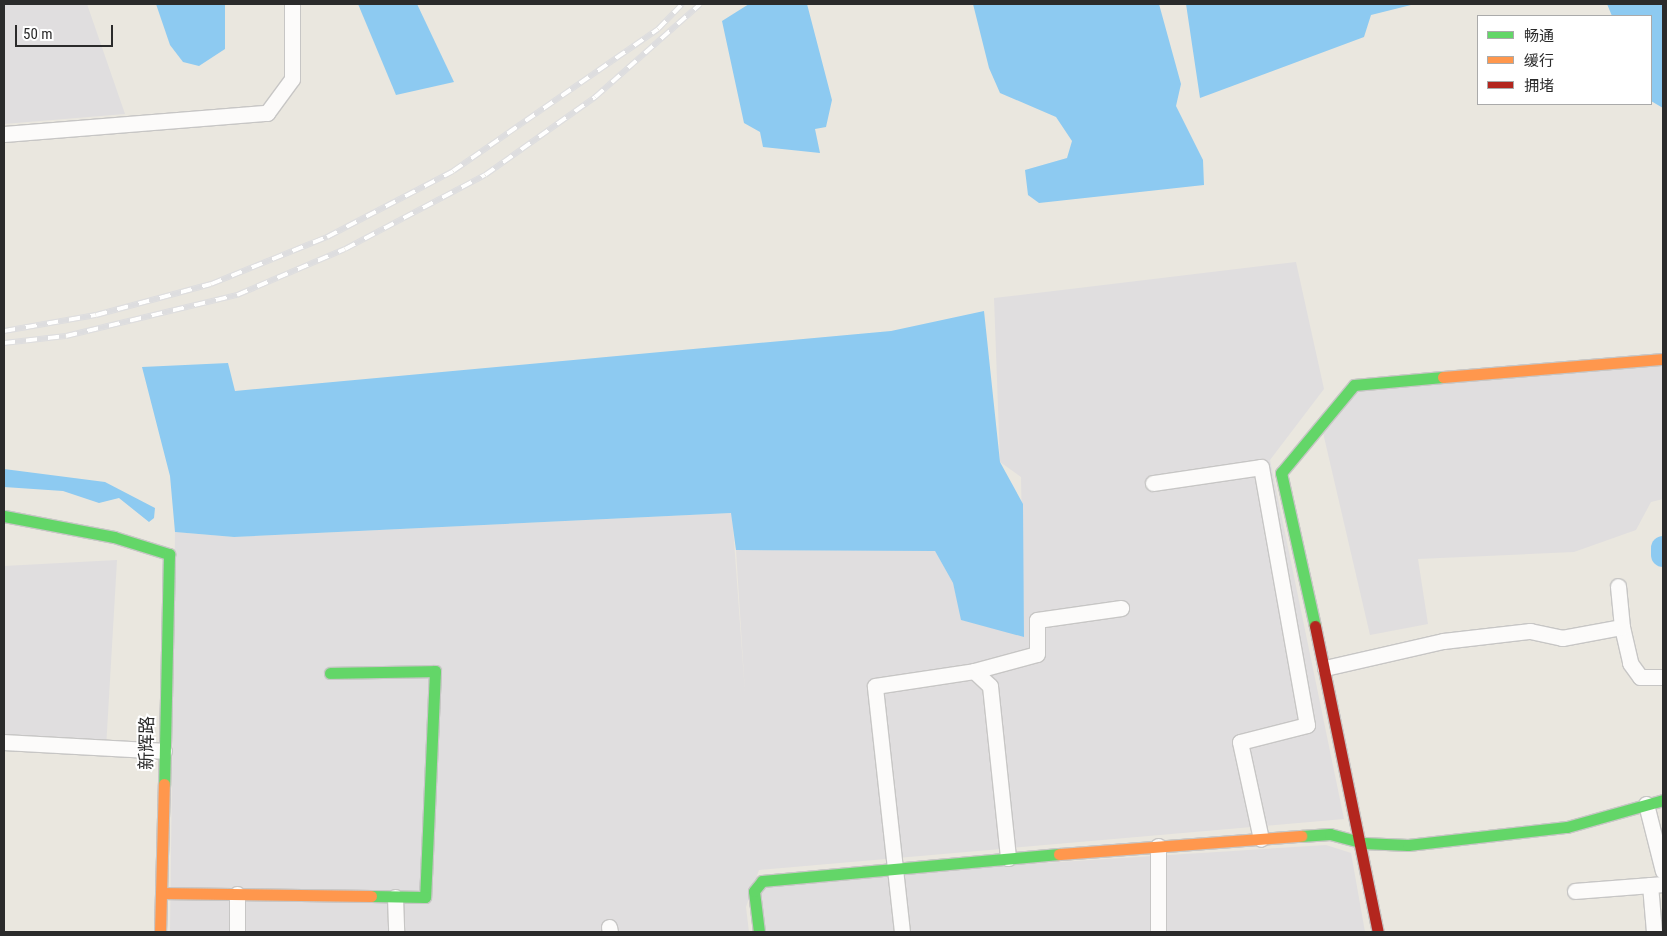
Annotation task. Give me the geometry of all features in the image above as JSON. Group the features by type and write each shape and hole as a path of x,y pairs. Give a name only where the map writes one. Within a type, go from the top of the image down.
{"street":[{"path":"4,134 267,114 292,79 292,4"},
{"path":"1378,932 1363,843 1281,473 1354,385 1663,359"},
{"path":"1153,483 1261,467 1307,725 1240,742 1261,839"},
{"name":"新辉路","path":"4,516 114,537 169,554 160,932"},
{"path":"1618,586 1622,627 1630,663 1640,678 1663,677"},
{"path":"902,932 896,866 874,686 974,671 1037,654 1037,620 1121,608"},
{"path":"1324,668 1443,641 1530,631 1562,638 1622,627"},
{"path":"161,893 425,897 435,671 330,673"},
{"path":"974,671 990,686 1008,858"},
{"path":"4,742 164,752"},
{"path":"759,932 754,891 762,881 896,866 1330,834 1363,843 1408,845 1567,826 1663,800"},
{"path":"1646,804 1663,871"},
{"path":"1158,846 1158,932"},
{"path":"1575,891 1656,884 1654,932"},
{"path":"237,932 238,894"},
{"path":"395,897 396,932"}],"shaded area":[{"path":"4,4 87,4 125,114 4,124"},
{"path":"1296,262 1324,389 1270,460 1344,819 759,870 746,907 749,932 170,932 175,532 234,537 732,513 745,693 736,550 935,551 953,583 962,620 1024,636 1021,477 1000,462 994,298"},
{"path":"1663,359 1663,499 1651,502 1636,530 1574,552 1418,559 1428,624 1370,635 1321,424 1354,385"},
{"path":"117,560 106,748 4,738 4,566"},
{"path":"1326,845 1351,853 1365,932 759,932 762,881"}],"water":[{"path":"156,4 225,4 225,49 199,66 183,62 170,45"},
{"path":"358,4 417,4 454,82 396,95"},
{"path":"749,4 807,4 832,100 826,127 815,129 820,153 763,147 760,132 744,123 722,21"},
{"path":"973,4 1159,4 1181,84 1176,106 1203,160 1204,185 1039,203 1028,195 1025,170 1067,158 1072,141 1056,117 1000,93 989,68"},
{"path":"1186,4 1415,4 1371,15 1364,37 1200,98"},
{"path":"1607,4 1663,4 1663,108 1652,102 1652,15 1612,15"},
{"path":"984,311 1000,462 1023,504 1024,637 961,620 953,583 935,551 736,550 731,513 234,537 175,532 170,476 142,367 228,363 235,391 891,331"},
{"path":"4,469 105,482 155,508 154,518 149,522 119,498 99,503 63,491 4,487"}],"waterway":[{"path":"1663,548 1663,555"}],"railway":[{"path":"4,331 96,315 211,284 327,237 453,171 658,29 682,4"},
{"path":"4,343 66,336 237,295 345,249 485,175 595,97 700,4"}],"traffic: fast":[{"path":"1315,626 1281,473 1354,385 1443,377"},
{"path":"4,516 114,537 169,554 164,784"},
{"path":"330,673 435,671 425,897 371,896"},
{"path":"1301,836 1330,834 1363,843 1408,845 1567,827 1663,800"},
{"path":"759,932 754,891 762,881 1059,854"}],"traffic: slow":[{"path":"1443,377 1663,359"},
{"path":"160,932 164,784"},
{"path":"1059,854 1301,836"},
{"path":"161,893 371,896"}],"traffic: jam":[{"path":"1315,626 1378,932"}]}
